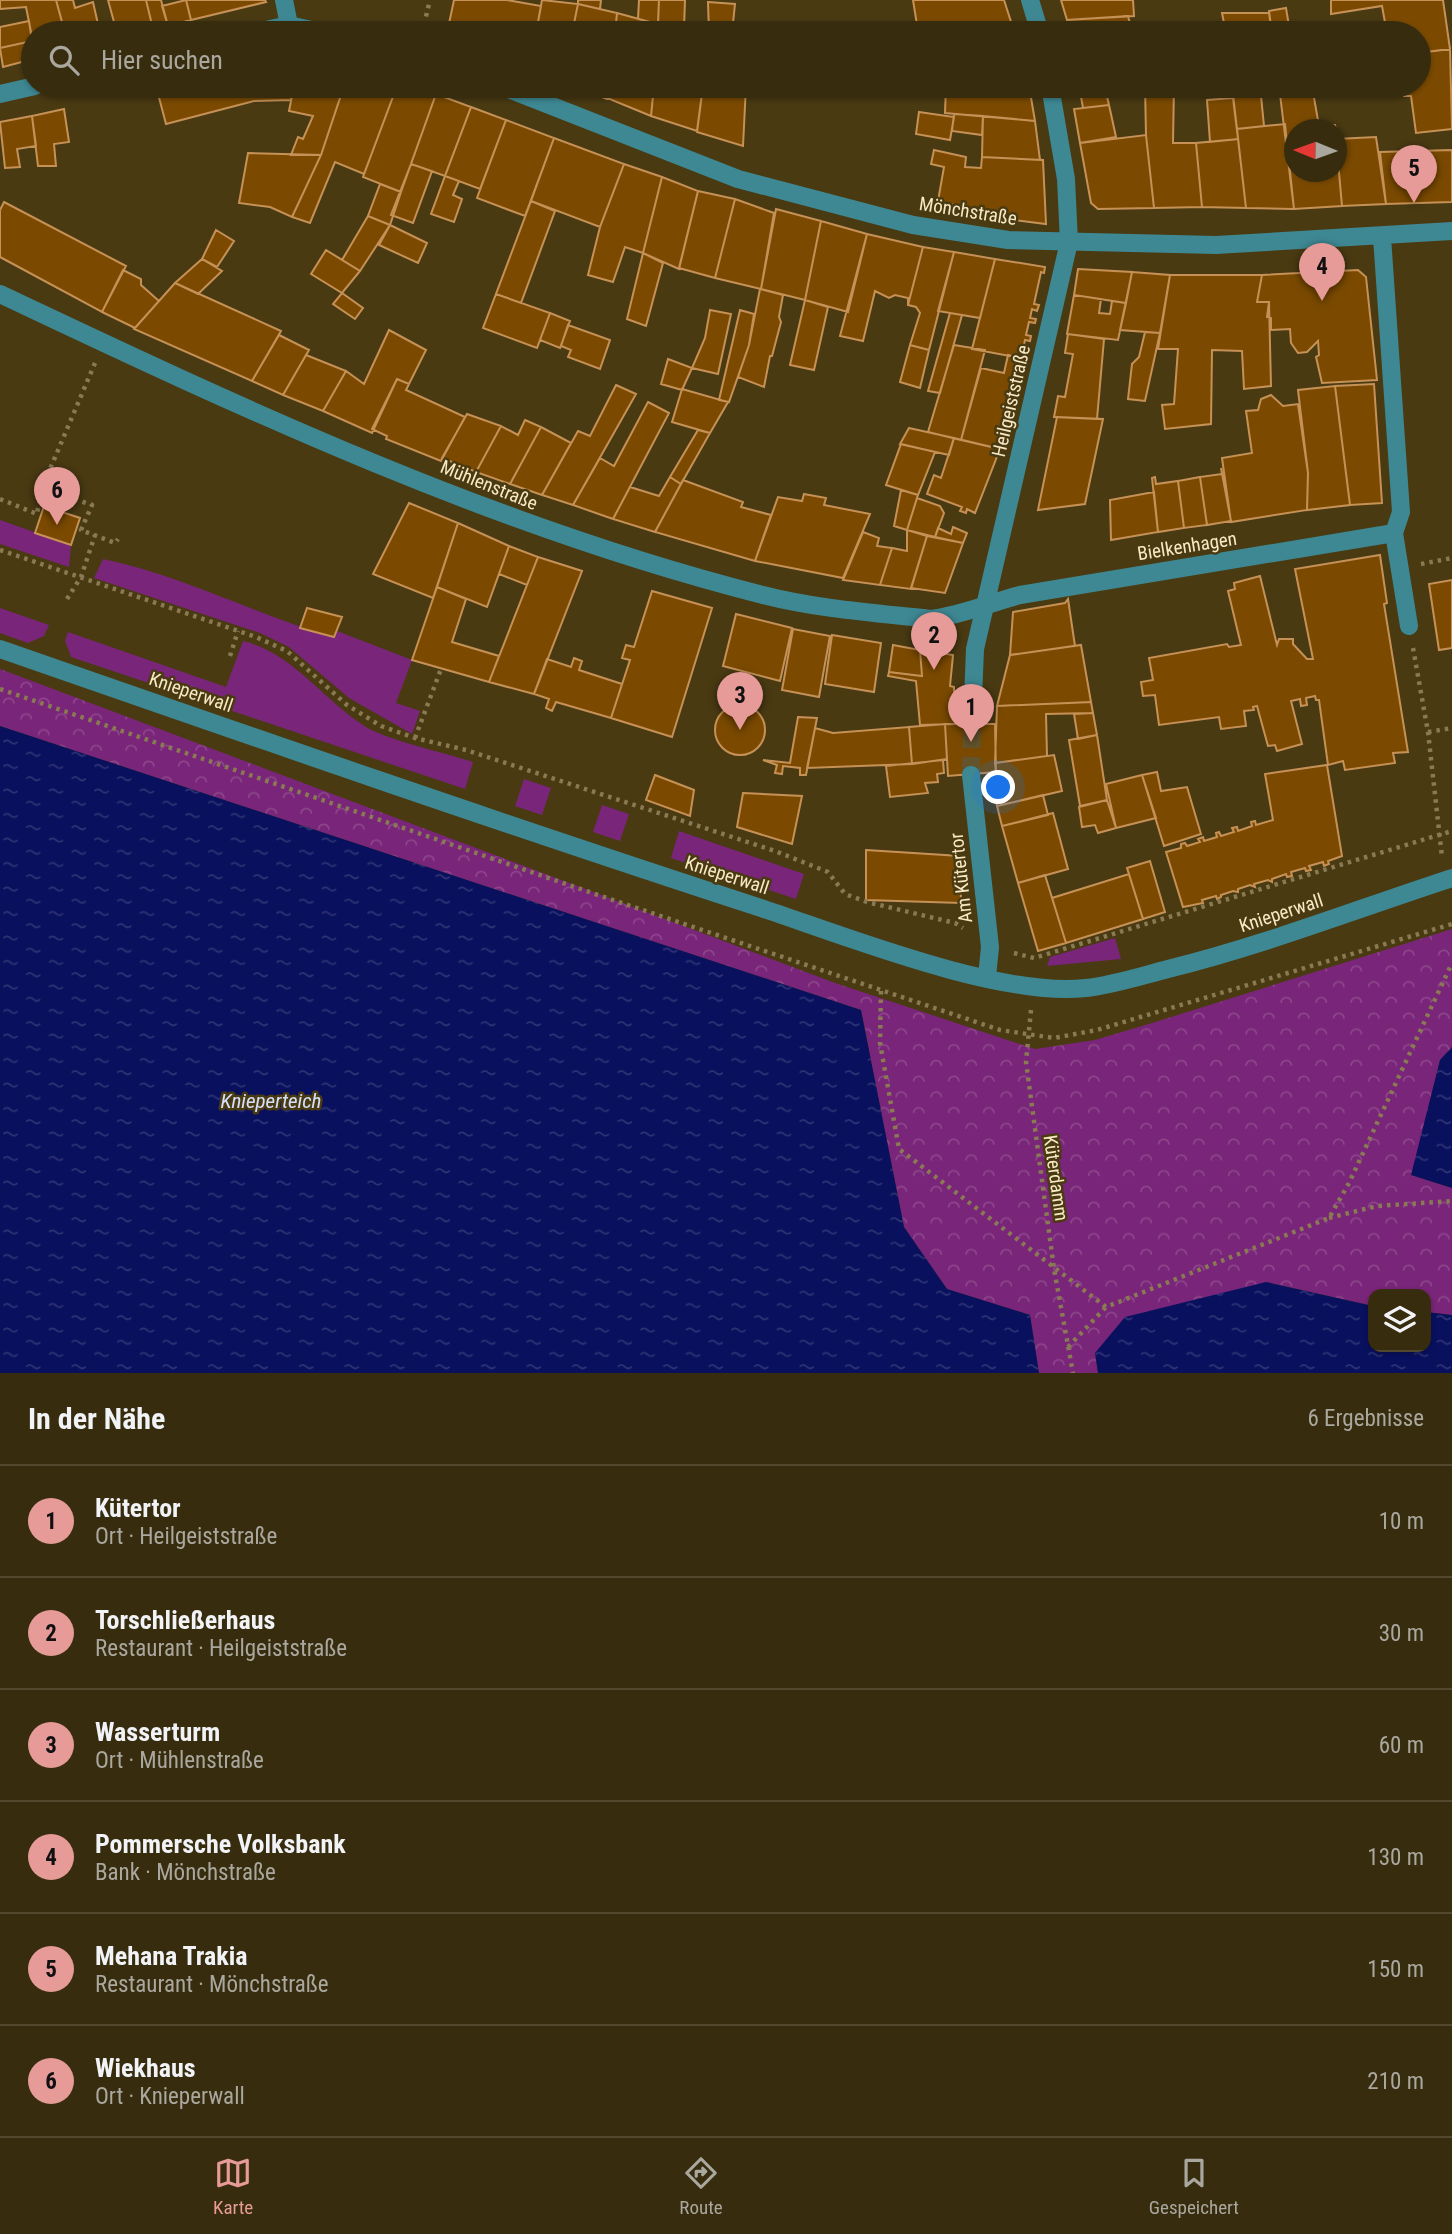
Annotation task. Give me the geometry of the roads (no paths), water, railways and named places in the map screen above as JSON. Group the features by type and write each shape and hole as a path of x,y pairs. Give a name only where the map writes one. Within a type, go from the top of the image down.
{"street":[{"path":"284,0 288,21"},
{"path":"1030,0 1036,21"},
{"path":"0,94 21,89"},
{"name":"Mönchstraße","path":"531,98 738,179 913,225 1007,240 1216,245 1452,231"},
{"name":"Heilgeiststraße","path":"972,724 975,649 1069,243 1066,179 1052,98"},
{"path":"1382,237 1401,512 1394,533 1409,626"},
{"name":"Mühlenstraße","path":"0,294 285,424 494,510 583,542 778,598 931,619 959,616 987,603"},
{"name":"Bielkenhagen","path":"987,603 1394,533"},
{"name":"Knieperwall","path":"0,649 604,857 865,942 988,977 1033,986 1086,988 1184,965 1261,943 1449,879"},
{"name":"Am Kütertor","path":"971,775 989,947 988,977"}],"water":[{"name":"Knieperteich","path":"0,726 861,1010 904,1227 947,1289 1030,1315 1039,1373 0,1373"},
{"path":"1452,1047 1452,1188 1411,1175 1440,1060"},
{"path":"1266,1282 1368,1305 1368,1352 1431,1352 1431,1313 1452,1315 1452,1373 1098,1373 1095,1353 1125,1317"}],"tunnel":[{"path":"971,775 972,724"}],"place":[{"name":"Mehana Trakia","path":"1414,203"},
{"name":"Pommersche Volksbank","path":"1322,301"},
{"name":"Wiekhaus","path":"57,525"},
{"name":"Torschließerhaus","path":"934,670"},
{"name":"Wasserturm","path":"740,730"},
{"name":"Kütertor","path":"971,742"}]}
